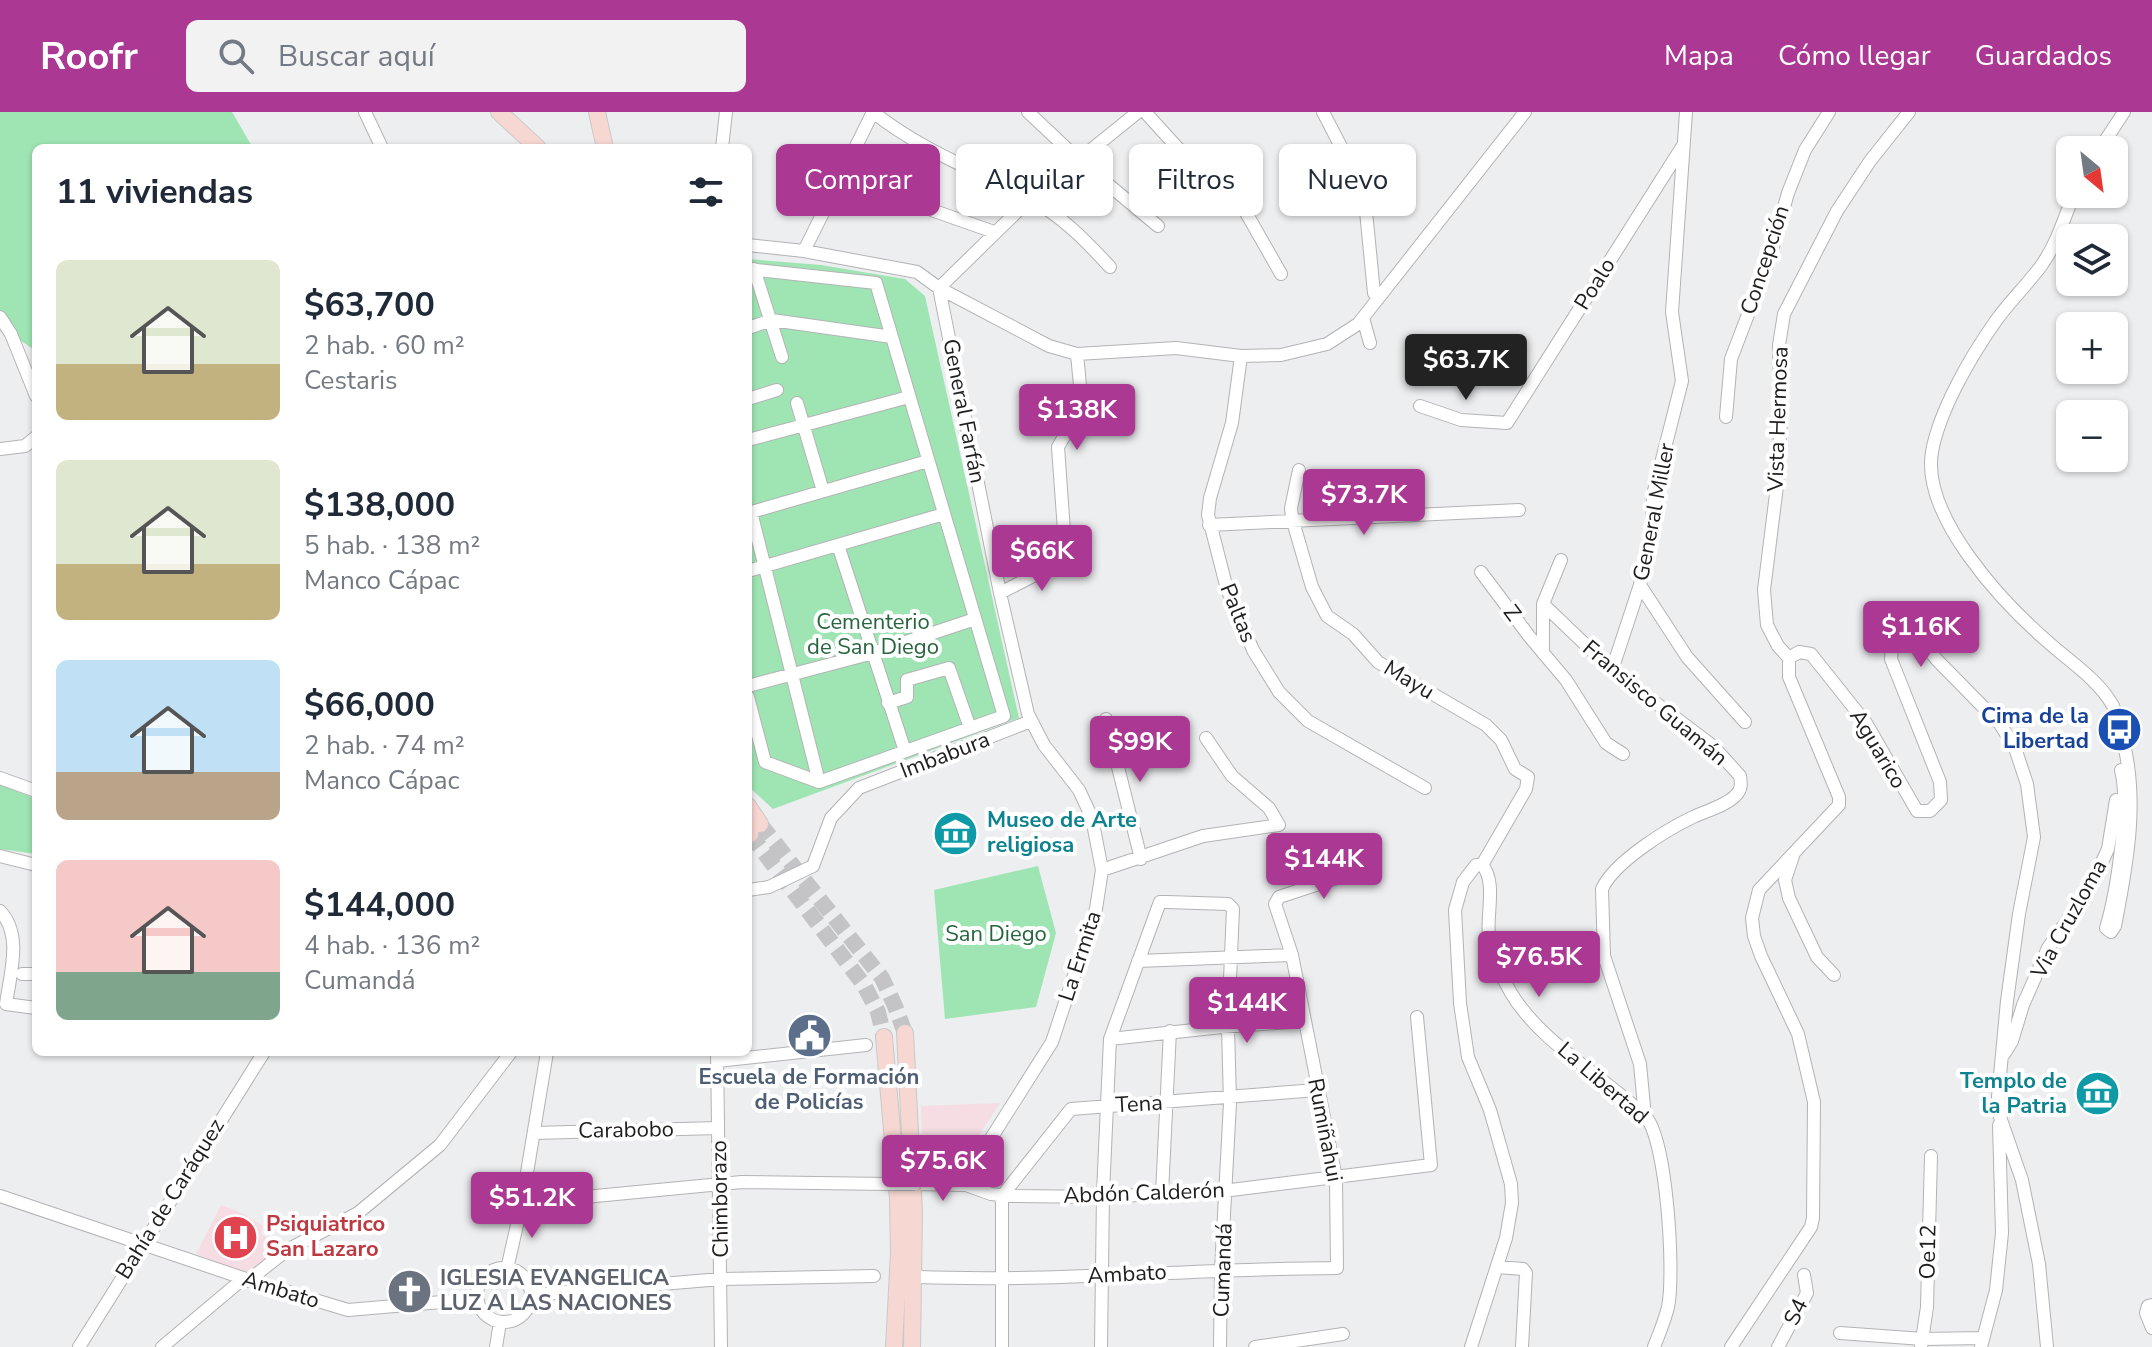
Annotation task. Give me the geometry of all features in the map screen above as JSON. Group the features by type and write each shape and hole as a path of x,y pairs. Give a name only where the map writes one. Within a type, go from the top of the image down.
{"main road":[{"path":"499,112 534,144"},
{"path":"597,112 604,144"},
{"path":"905,1033 914,1212 912,1347"},
{"path":"884,1037 898,1199 899,1253 894,1347"}],"street":[{"path":"365,112 380,144"},
{"path":"722,144 726,112"},
{"path":"856,144 873,112 918,144 956,163"},
{"path":"1028,112 1062,144"},
{"path":"1100,144 1138,112"},
{"path":"1145,112 1186,157 1244,209 1281,274"},
{"path":"1323,112 1364,191 1374,293 1378,299"},
{"path":"752,245 804,251 917,272 939,288 1049,346 1077,354 1176,348 1241,356 1281,355 1327,344 1348,333 1525,112"},
{"name":"General Miller","path":"1612,670 1640,585 1652,529 1653,495 1682,381 1672,312 1686,112"},
{"name":"Concepción","path":"1726,417 1731,359 1770,257 1788,193 1805,150 1829,112"},
{"name":"Vista Hermosa","path":"1789,658 1778,646 1767,625 1764,590 1777,486 1781,418 1779,345 1784,314 1837,211 1870,161 1909,112"},
{"path":"2108,136 2124,112"},
{"name":"Poalo","path":"1420,406 1461,420 1507,423 1683,145"},
{"path":"1113,188 1158,226"},
{"path":"2068,208 2049,254 1995,322 1961,379 1938,433 1931,472 1940,507 1971,559 2033,628 2113,706 2126,749 2133,793 2127,866 2115,926 2111,932 2106,928 2117,881 2125,789 2121,770"},
{"path":"940,213 994,232"},
{"path":"804,251 820,216"},
{"path":"939,288 1011,216"},
{"path":"1052,216 1087,243 1110,267"},
{"path":"752,269 876,283 1004,716 819,782 765,762 752,712"},
{"path":"752,271 772,320 782,357"},
{"name":"General Farfán","path":"939,288 1000,593 1031,721"},
{"path":"0,317 11,334 32,386"},
{"path":"1363,318 1370,343"},
{"path":"752,327 772,320 892,337"},
{"path":"1000,593 1066,559 1058,447 1077,414 1081,396 1077,354"},
{"name":"Paltas","path":"1241,356 1232,423 1210,498 1209,525 1232,601 1253,650 1279,692 1308,721 1425,788"},
{"path":"752,398 777,390"},
{"path":"752,439 909,397"},
{"path":"797,403 823,491"},
{"path":"0,449 16,449 32,440"},
{"path":"752,511 928,461"},
{"name":"Mayu","path":"1299,470 1291,508 1312,587 1327,616 1353,634 1378,662 1486,725 1501,740 1515,769 1528,777 1526,789 1482,865"},
{"path":"1209,525 1519,510"},
{"path":"752,570 944,514"},
{"path":"752,522 766,566 819,782"},
{"path":"838,545 905,751"},
{"path":"1543,654 1543,604 1561,560"},
{"name":"Z","path":"1481,572 1566,680 1606,743 1623,754"},
{"path":"1640,585 1687,657 1745,722"},
{"name":"Fransisco Guamán","path":"1543,604 1612,670 1713,746 1740,776 1737,794 1731,800 1679,824 1635,855 1607,879 1602,889 1604,956 1640,1064 1645,1117"},
{"path":"752,685 873,653 975,619"},
{"name":"Aguarico","path":"1789,658 1799,652 1811,654 1866,723 1917,811 1930,811 1941,800 1940,782 1891,659 1893,637 1903,630 1915,633 2000,724 2015,748 2027,784 2034,837 2019,914 2002,1057"},
{"path":"1731,1347 1813,1222 1814,1102 1798,1034 1761,956 1752,918 1759,890 1839,805 1839,797 1789,677 1789,658"},
{"path":"888,703 907,697 907,680 949,668 970,728"},
{"path":"1106,719 1141,859"},
{"name":"Imbabura","path":"752,889 769,887 813,866 831,818 859,788 1031,721"},
{"name":"La Ermita","path":"966,1185 978,1159 1052,1042 1096,909 1102,870 1092,818 1079,790 1044,745 1031,721"},
{"name":"Via Cruzloma","path":"2002,1057 2012,1041 2023,1005 2048,948 2090,888 2108,849 2123,761 2120,729"},
{"path":"1102,870 1203,836 1279,825 1269,808 1232,776 1206,738"},
{"path":"0,778 32,790"},
{"path":"1794,853 1785,880 1789,898 1817,957 1834,975"},
{"path":"0,856 32,864"},
{"path":"1471,1347 1506,1238 1512,1203 1511,1184 1490,1110 1464,1042 1455,910 1469,870 1482,865"},
{"name":"La Libertad","path":"1482,865 1488,880 1489,935 1499,970 1512,996 1539,1028 1645,1117 1657,1139 1672,1256 1668,1305 1654,1347"},
{"name":"Rumiñahui","path":"1337,1268 1336,1178 1292,955 1275,900 1355,872"},
{"name":"Cumandá","path":"1138,961 1160,902 1232,905 1228,1026 1230,1097 1220,1347"},
{"path":"0,911 8,919 14,938 6,1004 32,1007"},
{"path":"1101,1347 1102,1197 1110,1039 1138,961 1292,955"},
{"path":"22,974 32,974"},
{"name":"Abdón Calderón","path":"522,1203 719,1184 966,1185 1002,1196 1102,1197 1227,1191 1431,1165 1417,1017"},
{"path":"1110,1039 1170,1031 1304,1021"},
{"path":"1162,1193 1170,1031"},
{"path":"752,1053 866,1045"},
{"name":"Bahía de Caráquez","path":"79,1347 261,1056"},
{"path":"162,1347 238,1283 249,1280 287,1250 358,1213 440,1145 508,1056"},
{"path":"507,1269 522,1203 546,1056"},
{"name":"Chimborazo","path":"717,1056 721,1347"},
{"path":"1840,1333 1922,1343 1982,1343 1996,1290 2002,1233 1999,1114 2002,1057"},
{"name":"Tena","path":"1002,1196 1062,1116 1071,1109 1317,1090"},
{"path":"1999,1114 2022,1180 2039,1264 2047,1347"},
{"name":"Carabobo","path":"534,1133 718,1128"},
{"name":"Oe12","path":"1922,1343 1927,1307 1931,1156"},
{"name":"Ambato","path":"0,1196 348,1310 477,1299"},
{"path":"1002,1196 1002,1347"},
{"path":"1497,1267 1523,1269 1526,1273 1522,1347"},
{"name":"Ambato","path":"918,1277 1001,1279 1337,1268"},
{"path":"507,1269 521,1275 531,1295 529,1304 518,1318 500,1322 485,1314 477,1299 480,1283 485,1276 507,1269"},
{"name":"S4","path":"1778,1347 1807,1293 1804,1275"},
{"path":"531,1295 721,1279 874,1276"},
{"path":"2152,1305 2148,1306 2146,1313 2152,1328"},
{"path":"496,1347 500,1322"},
{"path":"1255,1347 1343,1334"}],"shaded area":[{"path":"1000,1103 955,1172 923,1172 921,1106"},
{"name":"Psiquiatrico San Lazaro","path":"221,1205 263,1226 261,1234 283,1250 247,1274 196,1254"}],"green space":[{"path":"0,112 232,112 251,144 32,144 32,348 11,334 0,317"},
{"name":"Cementerio de San Diego","path":"752,259 821,265 905,279 925,296 1019,718 773,809 752,790"},
{"path":"0,784 32,797 32,853 0,849"},
{"name":"San Diego","path":"1038,866 1056,933 1036,1007 945,1019 934,890"}],"tunnel":[{"path":"760,824 882,978 905,1033"},
{"path":"752,837 864,985 878,1012 884,1037"}],"place":[{"name":"Cima de la Libertad","path":"2120,729"},
{"name":"Museo de Arte religiosa","path":"956,833"},
{"name":"Escuela de Formación de Policías","path":"809,1036"},
{"name":"Templo de la Patria","path":"2098,1094"},
{"name":"Psiquiatrico San Lazaro","path":"235,1237"},
{"name":"IGLESIA EVANGELICA LUZ A LAS NACIONES","path":"409,1291"}]}
